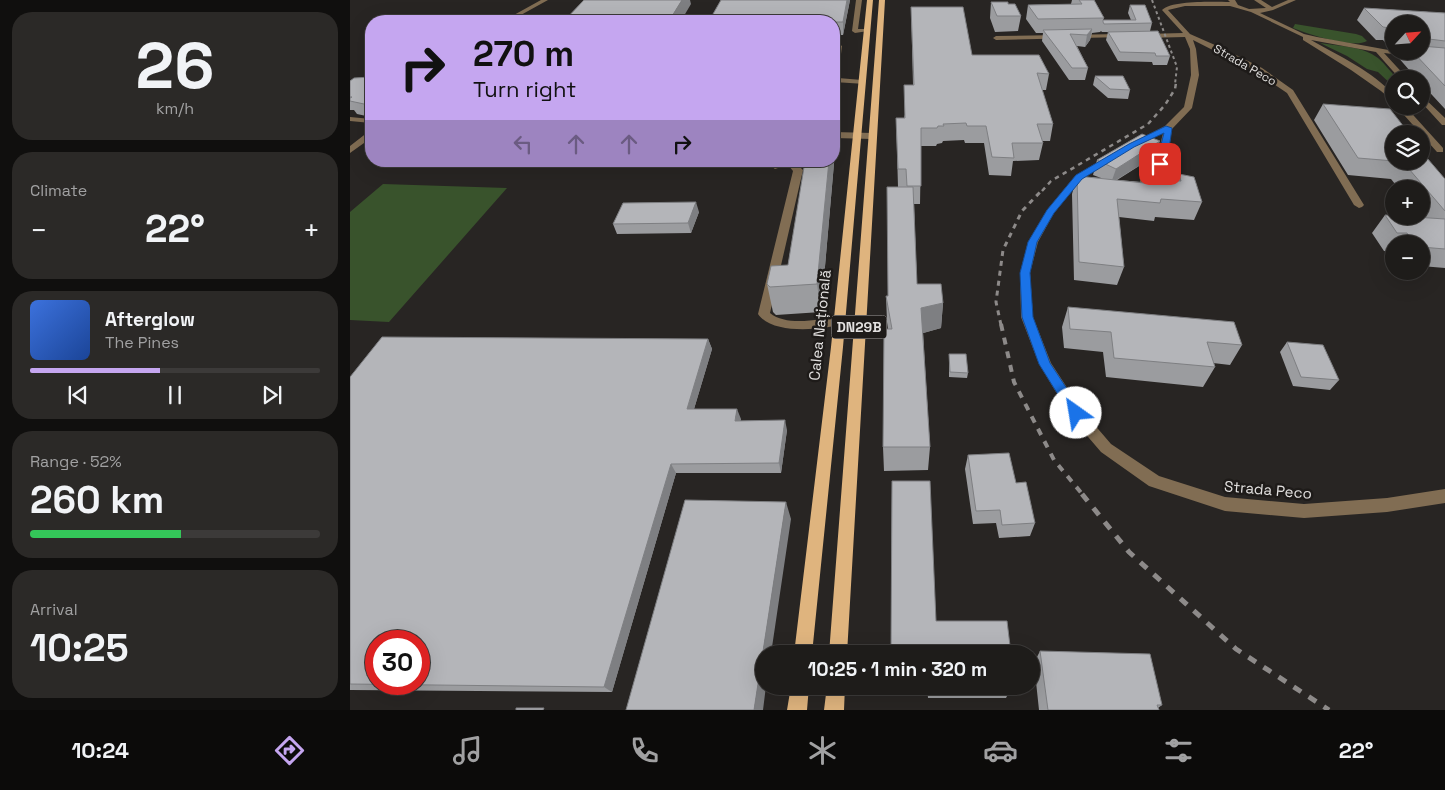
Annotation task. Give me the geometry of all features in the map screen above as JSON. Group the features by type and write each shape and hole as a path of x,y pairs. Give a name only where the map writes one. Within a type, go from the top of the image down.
{"main road":[{"name":"Calea Națională","path":"804,645 839,321 870,0"},
{"name":"DN29B","path":"839,645 882,0"},
{"path":"797,710 799,695"},
{"path":"834,710 835,695"}],"street":[{"path":"517,15 545,0"},
{"path":"859,0 855,31 866,30"},
{"path":"1257,0 1271,9"},
{"path":"1254,12 1262,12 1293,0"},
{"name":"Strada Peco","path":"1302,35 1232,2 1200,2 1168,7 1166,10 1188,35 1193,48 1195,74 1188,108 1168,128 1132,145 1079,177 1050,212 1032,242 1025,273 1027,317 1045,364 1076,413 1106,448 1154,481 1225,504 1304,511 1387,505 1445,496"},
{"name":"Strada Peco","path":"996,38 1188,35 1222,50 1259,70 1290,92 1359,205"},
{"path":"1302,35 1378,50 1445,58"},
{"path":"1302,35 1307,42 1354,68 1385,90"},
{"path":"1378,50 1396,70"},
{"path":"840,80 862,82"},
{"path":"1430,107 1445,123"},
{"path":"1408,115 1440,150"},
{"path":"350,119 365,120"},
{"path":"1144,185 1146,171 1160,164 1165,149 1168,128"},
{"path":"840,135 872,136"},
{"path":"350,150 365,139"},
{"path":"794,167 798,170 764,314 772,321 783,324 794,325 839,321"}],"green space":[{"path":"1295,24 1356,34 1362,36 1367,41 1352,43 1330,40 1293,28"},
{"path":"1320,43 1365,51 1381,60 1389,70 1385,70 1385,79 1378,72 1367,69 1347,56"},
{"path":"383,184 507,188 389,322 350,320 350,212"}],"building":[{"path":"584,0 682,0 673,15 570,15"},
{"path":"721,0 847,0 843,22 840,22 840,15 712,15"},
{"path":"1079,0 1094,0 1104,18 1038,19 1028,5 1082,4"},
{"path":"991,2 1015,4 1021,16 997,16"},
{"path":"1130,5 1145,5 1152,23 1104,24 1103,20 1136,20"},
{"path":"911,7 963,7 972,55 1039,55 1049,74 1037,73 1053,124 1037,124 1043,143 1012,143 1014,158 992,157 986,126 967,126 966,123 943,124 944,126 938,126 937,128 921,128 921,186 907,186 906,169 898,169 896,118 905,118 904,85 914,85"},
{"path":"1364,8 1445,13 1445,41 1430,39 1430,15 1385,15 1385,27"},
{"path":"1092,29 1087,35 1070,34 1088,68 1072,68 1043,30"},
{"path":"1158,31 1170,56 1156,56 1155,53 1120,52 1108,32"},
{"path":"1430,47 1445,48 1445,86 1420,60 1430,60"},
{"path":"1095,76 1123,76 1130,90 1110,89"},
{"path":"365,77 364,104 350,101 352,97 350,97 350,81 354,78"},
{"path":"1323,104 1385,109 1385,115 1395,115 1403,125 1385,125 1385,160 1358,158"},
{"path":"1142,134 1160,141 1116,169 1097,160"},
{"path":"1430,162 1445,179 1445,211 1430,194 1430,180 1418,180 1410,170 1430,170"},
{"path":"804,167 828,167 817,284 770,287 767,284 771,266 788,265"},
{"path":"1179,174 1194,177 1202,202 1161,199 1160,203 1117,199 1124,267 1079,262 1077,176 1154,184 1144,178 1181,181"},
{"path":"887,187 913,187 917,284 941,284 943,303 921,308 930,447 883,447 884,329 892,329 886,296 888,296"},
{"path":"696,202 688,223 613,224 623,203"},
{"path":"1430,218 1445,219 1445,249 1430,248 1430,235 1397,233 1392,225 1430,225"},
{"path":"1068,307 1234,322 1242,345 1207,342 1215,367 1114,358 1111,332 1070,329"},
{"path":"382,337 708,339 687,409 737,409 735,421 785,420 779,463 671,464 604,687 430,685 430,630 365,630 365,684 350,684 350,377"},
{"path":"1287,342 1323,345 1339,380 1301,377"},
{"path":"949,354 966,354 968,373 950,372"},
{"path":"1009,453 1016,483 1026,482 1035,523 1002,525 1000,510 976,511 968,455"},
{"path":"892,481 930,481 936,621 1007,621 1010,645 891,645"},
{"path":"685,500 786,502 764,645 755,645 756,695 754,710 626,710"},
{"path":"1040,651 1150,654 1162,705 1157,705 1159,710 1048,710"},
{"path":"516,708 544,708 543,710 516,710"}],"railway":[{"path":"1152,0 1177,67 1175,84"},
{"path":"1042,191 1051,181 1148,124 1165,105 1175,89 1176,83"},
{"path":"1001,325 996,302 1003,250 1022,211 1043,189"},
{"path":"1001,324 1014,382 1054,460 1083,495"},
{"path":"1082,494 1129,552 1236,649 1329,710"}],"route":[{"path":"1076,413 1045,364 1027,317 1025,273 1032,242 1050,212 1079,177 1132,145 1168,128 1165,149 1160,164"}]}
